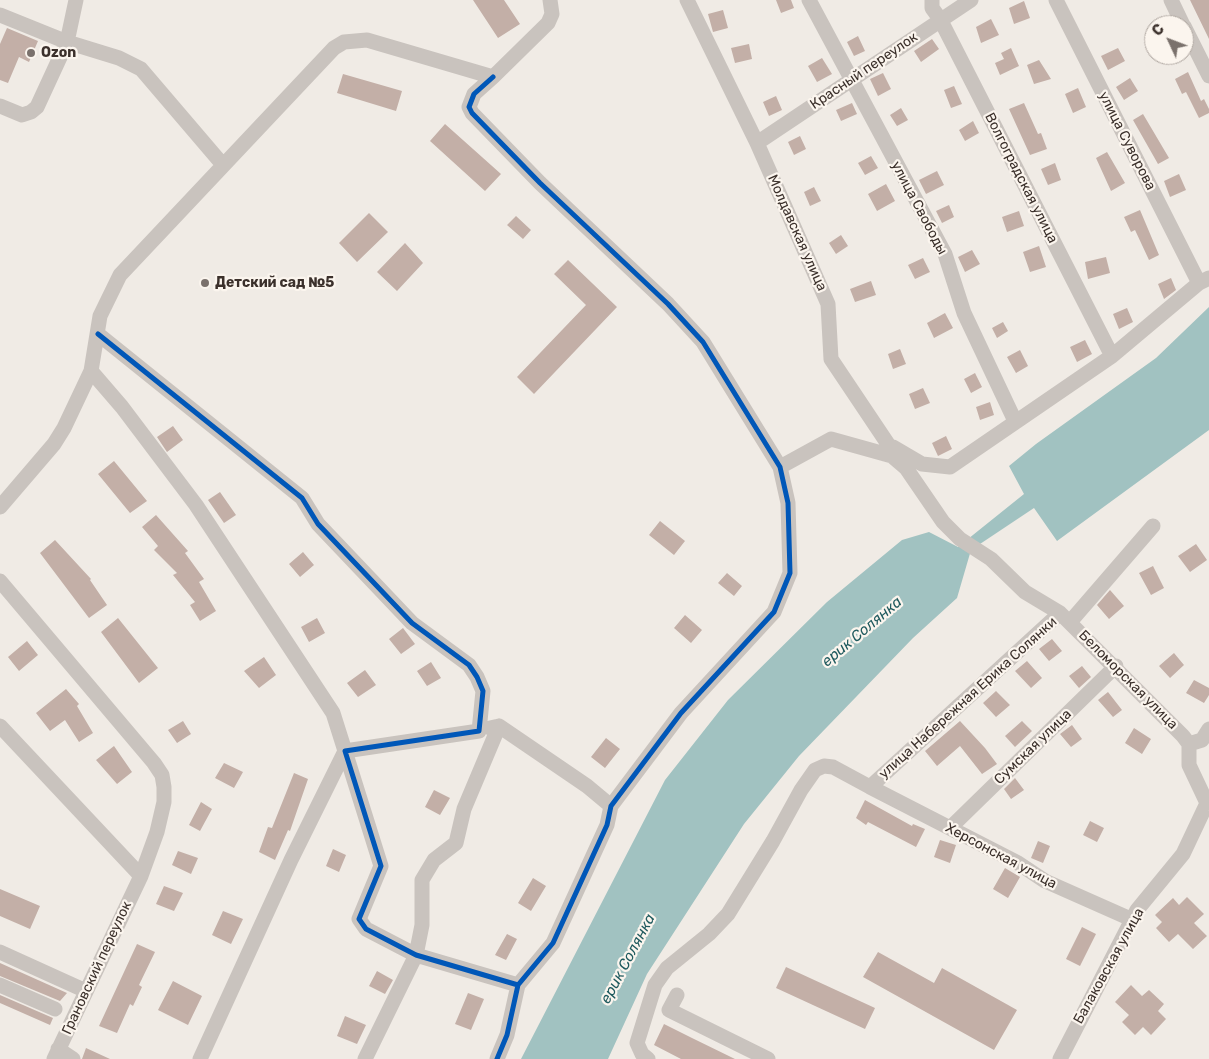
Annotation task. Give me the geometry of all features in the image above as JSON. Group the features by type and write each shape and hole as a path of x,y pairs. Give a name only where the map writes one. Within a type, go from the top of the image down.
{"street":[{"path":"0,106 22,116 37,107 67,42 76,0"},
{"path":"497,1059 507,1035 518,985 553,943 607,826 611,806 681,713 774,612 790,573 788,503 780,467 703,342 668,304 554,197 472,113 469,107 474,94 548,23 552,14 550,0"},
{"name":"Молдавская улица","path":"687,0 757,143 828,304 831,358 901,463"},
{"name":"улица Свободы","path":"809,0 850,80 945,254 964,313 1015,422"},
{"name":"Волгоградская улица","path":"932,0 932,8 940,19 1112,356"},
{"name":"Красный переулок","path":"757,143 971,0"},
{"name":"улица Суворова","path":"1056,0 1204,280"},
{"path":"1171,0 1178,15"},
{"path":"0,16 67,42 119,58 141,69 223,165"},
{"path":"0,507 54,444 92,371 100,316 120,275 334,48 344,42 367,40 378,42 493,77"},
{"path":"1194,46 1209,76"},
{"path":"889,445 922,464 950,467 1112,356 1204,280"},
{"path":"98,334 302,498 318,524 412,623 469,666 478,677 483,692 479,731"},
{"path":"92,371 122,406 196,505 333,713 381,866 359,918 360,922 366,929 416,955 518,985"},
{"name":"Беломорская улица","path":"780,467 831,439 892,456 901,463 925,493 944,522 960,539 991,559 1024,592 1065,618 1116,666 1189,744"},
{"name":"улица Набережная Ерика Солянки","path":"648,1059 642,1054 637,1043 655,985 667,968 709,934 728,914 773,841 800,790 815,770 824,766 833,767 870,787 1065,618 1153,526"},
{"name":"Грановский переулок","path":"0,581 98,694 162,775 164,802 157,832 141,876 56,1054"},
{"name":"Сумская улица","path":"950,828 1116,666"},
{"path":"0,726 141,876"},
{"path":"345,751 479,731 499,726 587,786 611,806"},
{"path":"365,1059 416,955 422,925 422,880 434,860 456,843 464,809 499,726"},
{"path":"1208,801 1189,765 1189,744 1202,740 1209,729"},
{"path":"200,1059 291,860 345,751"},
{"name":"Херсонская улица","path":"870,787 1018,863 1045,881 1133,920"},
{"name":"Балаковская улица","path":"1060,1059 1137,910 1183,854 1208,801"},
{"path":"0,952 86,991"},
{"path":"0,985 55,1009"},
{"path":"677,995 669,1010 768,1059"},
{"path":"56,1054 73,1059"}],"water":[{"name":"ерик Солянка","path":"1209,307 1209,430 1057,541 1034,508 971,550 957,598 913,638 799,756 744,824 647,974 608,1059 521,1059 665,780 728,700 827,602 902,540 929,532 958,547 1024,494 1009,466 1036,444 1156,358"}],"building":[{"path":"473,0 504,0 520,24 498,38"},
{"path":"776,0 791,0 794,8 781,13"},
{"path":"1190,0 1209,0 1209,39"},
{"path":"1024,1 1030,18 1014,24 1009,8"},
{"path":"723,10 728,28 713,32 708,14"},
{"path":"991,19 999,35 981,43 976,27"},
{"path":"7,28 38,41 29,62 19,57 8,83 0,80 0,44"},
{"path":"858,36 865,51 854,56 847,42"},
{"path":"932,39 939,49 921,62 914,51"},
{"path":"749,44 752,59 735,63 731,48"},
{"path":"1011,48 1019,66 1000,75 995,63 1004,59 1001,53"},
{"path":"1118,48 1125,61 1108,70 1101,56"},
{"path":"822,58 832,74 817,82 808,66"},
{"path":"1039,60 1051,79 1034,84 1027,65"},
{"path":"1188,72 1201,101 1204,99 1209,109 1209,113 1199,118 1186,92 1182,94 1175,79"},
{"path":"883,73 891,89 878,96 870,79"},
{"path":"343,74 402,91 396,111 337,93"},
{"path":"1130,78 1138,91 1124,100 1116,87"},
{"path":"954,86 962,104 951,108 944,90"},
{"path":"1078,88 1086,107 1073,113 1065,94"},
{"path":"776,96 782,110 769,116 763,102"},
{"path":"852,103 857,114 841,121 836,110"},
{"path":"1024,103 1038,134 1041,133 1047,149 1030,155 1009,109"},
{"path":"901,108 908,120 897,126 890,115"},
{"path":"1143,114 1169,158 1158,164 1133,120"},
{"path":"973,121 979,133 965,141 959,130"},
{"path":"445,124 501,174 485,191 430,141"},
{"path":"800,136 806,149 794,155 788,142"},
{"path":"1107,152 1125,183 1111,191 1096,158"},
{"path":"871,156 878,168 865,175 858,163"},
{"path":"1055,163 1061,180 1048,185 1041,169"},
{"path":"937,171 944,185 926,194 919,180"},
{"path":"1179,174 1186,190 1170,197 1164,181"},
{"path":"886,184 895,201 877,211 868,194"},
{"path":"814,187 821,201 810,206 804,192"},
{"path":"949,205 954,217 942,223 936,211"},
{"path":"1140,210 1159,255 1149,260 1135,230 1131,232 1124,217"},
{"path":"1019,211 1024,226 1007,232 1002,217"},
{"path":"369,213 388,232 357,262 339,243"},
{"path":"516,216 531,230 523,239 507,225"},
{"path":"841,235 848,246 836,254 829,243"},
{"path":"405,243 423,263 397,291 377,272"},
{"path":"1039,246 1046,267 1030,272 1023,252"},
{"path":"972,250 980,264 965,272 958,257"},
{"path":"1106,257 1110,273 1088,279 1085,262"},
{"path":"923,258 930,272 915,279 908,265"},
{"path":"568,260 617,307 534,394 517,377 586,305 554,274"},
{"path":"1171,278 1176,290 1164,299 1158,284"},
{"path":"871,281 876,295 855,302 850,289"},
{"path":"1127,308 1133,322 1119,329 1113,314"},
{"path":"945,313 953,328 934,338 927,323"},
{"path":"1003,322 1008,331 997,338 992,328"},
{"path":"1085,340 1092,354 1077,362 1070,347"},
{"path":"900,349 906,364 893,369 888,354"},
{"path":"1020,350 1028,366 1016,373 1007,357"},
{"path":"975,373 982,387 971,393 964,379"},
{"path":"923,388 930,403 915,409 909,394"},
{"path":"990,402 994,415 980,420 976,407"},
{"path":"173,426 183,440 167,452 157,437"},
{"path":"946,436 952,449 938,456 932,443"},
{"path":"114,461 147,501 130,513 98,474"},
{"path":"220,492 236,515 224,523 208,500"},
{"path":"156,515 188,551 185,553 204,579 199,582 216,611 200,621 190,605 195,602 173,575 177,573 154,550 158,546 142,527"},
{"path":"660,521 685,541 674,555 649,535"},
{"path":"55,540 91,579 107,605 89,618 40,553"},
{"path":"1196,544 1207,560 1190,572 1178,556"},
{"path":"303,552 314,565 300,577 289,564"},
{"path":"1153,566 1164,588 1151,595 1139,573"},
{"path":"727,573 742,586 734,596 718,583"},
{"path":"1110,590 1124,606 1109,619 1097,605"},
{"path":"685,615 702,630 691,643 674,628"},
{"path":"118,618 158,668 139,683 101,632"},
{"path":"317,618 325,633 309,642 301,627"},
{"path":"403,628 415,644 401,654 389,639"},
{"path":"1052,639 1062,651 1049,661 1039,649"},
{"path":"27,641 38,655 19,671 8,657"},
{"path":"1174,653 1184,665 1170,678 1159,666"},
{"path":"264,657 276,675 259,688 244,671"},
{"path":"1027,661 1042,678 1031,688 1015,671"},
{"path":"431,662 441,678 427,686 417,671"},
{"path":"1082,666 1091,677 1079,688 1069,676"},
{"path":"365,670 376,685 358,697 347,683"},
{"path":"1194,680 1209,688 1209,695 1204,703 1186,693"},
{"path":"66,689 79,704 77,706 93,733 79,742 65,720 50,731 36,713"},
{"path":"996,691 1010,705 996,717 983,703"},
{"path":"1108,692 1122,710 1113,717 1098,700"},
{"path":"183,721 191,734 177,743 168,730"},
{"path":"960,721 997,764 982,774 960,746 937,766 925,751"},
{"path":"1022,721 1032,731 1015,747 1005,736"},
{"path":"1072,725 1082,739 1071,747 1060,734"},
{"path":"1134,728 1151,739 1142,754 1125,743"},
{"path":"606,738 620,749 605,768 591,757"},
{"path":"114,746 132,772 117,784 96,760"},
{"path":"224,763 243,772 234,788 215,778"},
{"path":"294,773 308,779 290,831 288,830 275,860 259,852 268,827 272,828"},
{"path":"1015,778 1024,790 1011,799 1004,789"},
{"path":"434,790 450,798 440,815 425,807"},
{"path":"865,800 912,826 913,824 925,829 916,847 868,822 866,825 856,818"},
{"path":"201,802 212,809 200,831 189,825"},
{"path":"1090,821 1104,828 1097,842 1083,835"},
{"path":"940,840 956,845 950,863 934,857"},
{"path":"1038,841 1050,846 1043,863 1031,858"},
{"path":"333,849 346,855 339,872 326,866"},
{"path":"178,851 198,858 191,874 172,865"},
{"path":"1005,868 1020,877 1008,898 993,889"},
{"path":"533,878 546,886 531,911 518,903"},
{"path":"164,886 183,893 174,911 156,904"},
{"path":"0,889 40,906 30,929 0,916"},
{"path":"1187,897 1204,914 1194,923 1207,936 1193,949 1178,934 1169,942 1156,928 1162,922 1155,915 1173,898 1179,905"},
{"path":"223,911 243,919 231,944 212,935"},
{"path":"1082,927 1096,934 1080,966 1066,959"},
{"path":"507,934 517,939 506,960 495,955"},
{"path":"137,944 155,952 139,985 142,987 133,1006 130,1004 117,1033 99,1026"},
{"path":"878,952 934,983 942,968 1017,1010 994,1050 863,977"},
{"path":"0,963 67,993 60,1001 0,976"},
{"path":"786,967 875,1008 865,1029 776,988"},
{"path":"377,971 393,980 385,994 369,986"},
{"path":"173,981 202,996 188,1025 158,1010"},
{"path":"1131,985 1142,996 1149,990 1164,1004 1158,1011 1166,1019 1151,1035 1143,1027 1135,1035 1122,1022 1129,1015 1115,1002"},
{"path":"468,993 484,999 471,1030 455,1024"},
{"path":"0,995 53,1018 50,1025 0,1003"},
{"path":"345,1016 366,1025 357,1044 337,1036"},
{"path":"664,1024 735,1059 681,1059 654,1045"},
{"path":"86,1048 110,1059 82,1059"}],"cycle path":[{"path":"493,77 474,94 469,107 472,113 540,183 668,304 703,342 780,467 788,503 790,573 774,612 681,713 611,806 607,825 553,943 518,985 507,1035 497,1059"},
{"path":"98,334 302,498 318,524 412,623 469,665 477,677 483,691 479,731 345,751 381,866 359,919 366,929 416,955 518,985"}],"place":[{"name":"Ozon","path":"31,53"},
{"name":"Детский сад №5","path":"205,283"}]}
